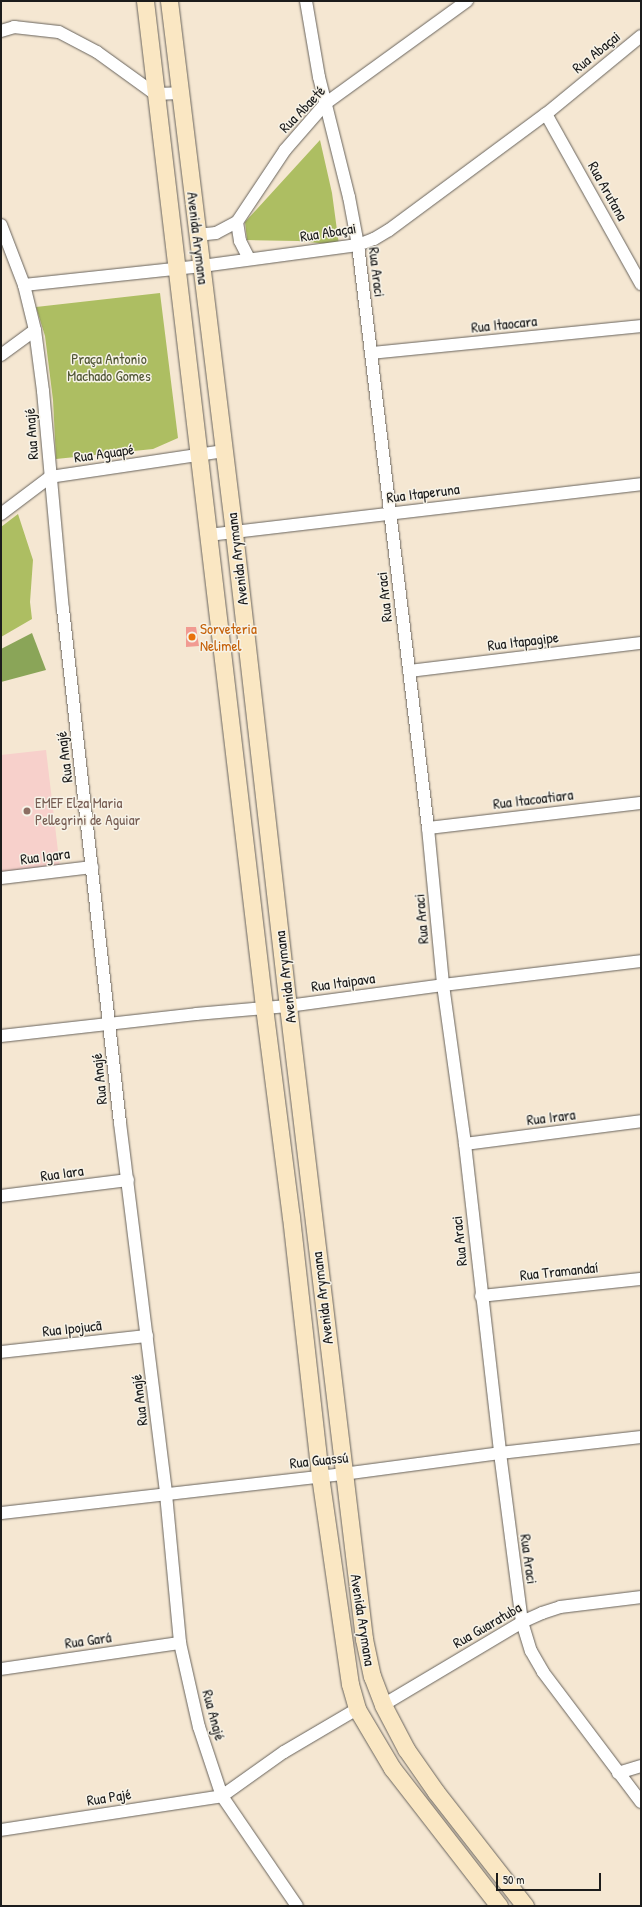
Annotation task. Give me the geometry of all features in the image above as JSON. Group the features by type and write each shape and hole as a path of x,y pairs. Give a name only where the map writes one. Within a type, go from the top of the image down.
{"main road":[{"name":"Avenida Arymana","path":"145,1 155,94 178,268 264,1007 290,1209 320,1476 350,1684 357,1709 392,1768 499,1906"},
{"name":"Avenida Arymana","path":"168,1 234,533 343,1474 364,1639 372,1676 383,1705 406,1749 436,1792 525,1906"}],"street":[{"name":"Rua Araci","path":"306,1 319,77 349,197 358,245 428,828 443,985 465,1144 481,1296 522,1622 532,1651 543,1672 641,1802"},
{"name":"Rua Abaeté","path":"197,234 216,233 237,222 247,210 286,150 326,104 467,1"},
{"path":"1,31 14,27 59,32 97,52 155,94 180,93"},
{"name":"Rua Abaçai","path":"24,285 202,266 358,245 374,239 389,230 546,114 641,36"},
{"name":"Rua Arutana","path":"546,114 641,284"},
{"path":"237,222 240,241 249,259"},
{"name":"Rua Anajé","path":"1,225 24,285 35,330 43,391 63,609 109,1024 166,1494 180,1643 199,1727 222,1796 297,1906"},
{"name":"Rua Itaocara","path":"371,353 641,326"},
{"path":"1,355 35,330"},
{"name":"Rua Aguapé","path":"1,514 50,476 223,451"},
{"name":"Rua Itaperuna","path":"208,534 234,533 641,484"},
{"name":"Rua Itapagipe","path":"409,671 641,643"},
{"name":"Rua Itacoatiara","path":"428,828 641,802"},
{"name":"Rua Igara","path":"1,878 92,866"},
{"name":"Rua Itaipava","path":"1,1036 264,1007 288,1006 443,985 641,962"},
{"name":"Rua Irara","path":"465,1144 641,1121"},
{"name":"Rua Iara","path":"1,1196 128,1180"},
{"name":"Rua Tramandaí","path":"481,1296 641,1279"},
{"name":"Rua Ipojucã","path":"1,1352 147,1336"},
{"name":"Rua Guassú","path":"1,1513 343,1474 500,1452 641,1437"},
{"name":"Rua Guaratuba","path":"383,1705 522,1622 542,1613 560,1607 641,1597"},
{"name":"Rua Gará","path":"1,1669 180,1643"},
{"path":"222,1796 284,1752 357,1709"},
{"path":"618,1773 641,1766"},
{"name":"Rua Pajé","path":"1,1830 222,1796"}],"shaded area":[{"name":"EMEF Elza Maria Pellegrini de Aguiar","path":"46,750 60,868 1,872 1,755"}],"green space":[{"path":"320,140 332,193 339,245 298,241 247,240 245,222"},
{"name":"Praça Antonio Machado Gomes","path":"160,293 178,438 153,449 56,459 53,400 45,336 36,307"},
{"path":"18,514 33,560 30,602 32,619 1,637 1,527"},
{"path":"32,633 46,670 1,682 1,649"}],"building":[{"name":"Sorveteria Nelimel","path":"186,627 196,627 199,646 186,647"}],"place":[{"name":"Sorveteria Nelimel","path":"192,637"},
{"name":"EMEF Elza Maria Pellegrini de Aguiar","path":"27,811"}]}
